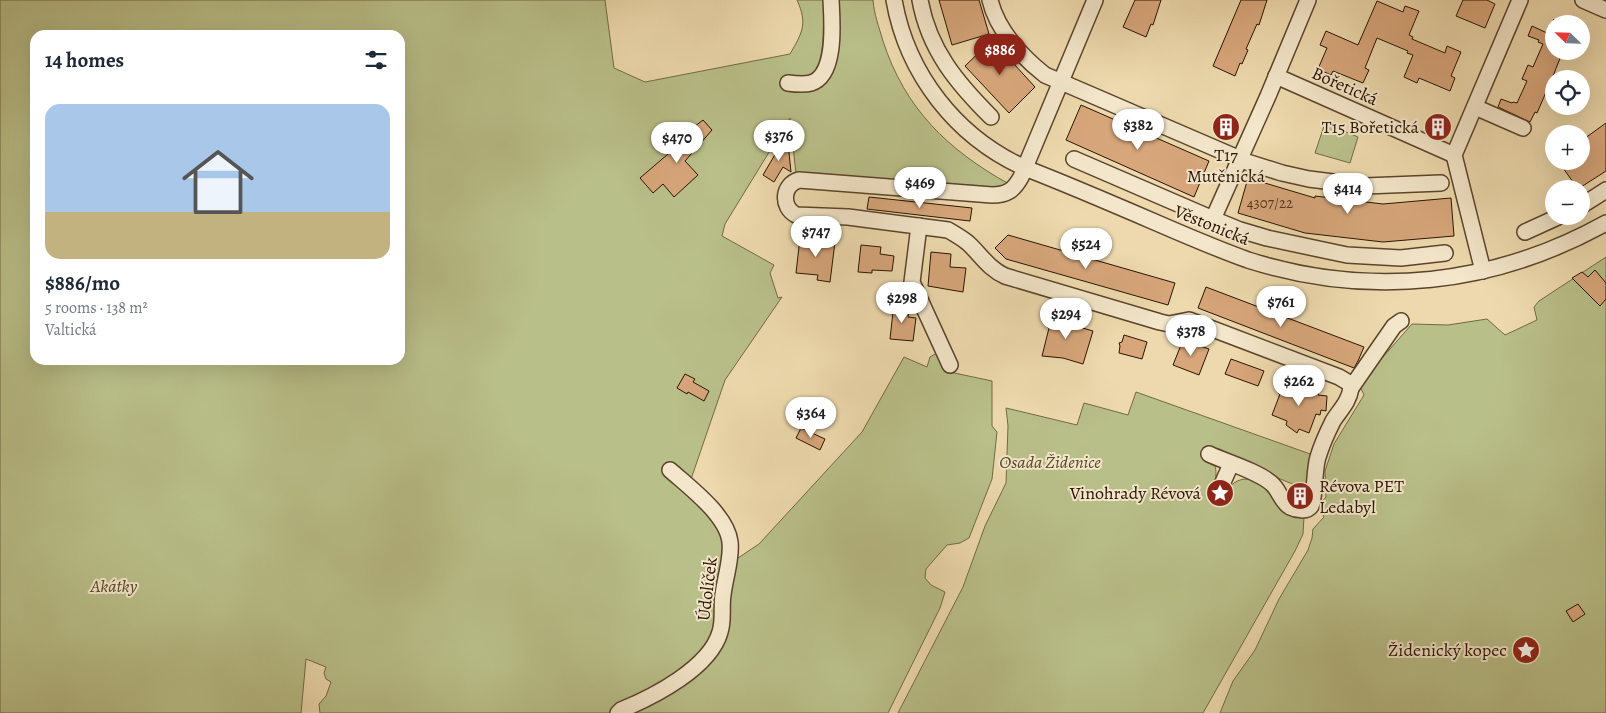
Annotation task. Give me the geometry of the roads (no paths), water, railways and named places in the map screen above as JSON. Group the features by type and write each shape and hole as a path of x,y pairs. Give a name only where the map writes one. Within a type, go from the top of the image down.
{"street":[{"path":"788,83 810,84 822,76 826,69 832,39 831,0"},
{"name":"Věstonická","path":"894,0 896,16 907,47 922,76 942,105 977,139 1003,157 1025,168 1226,251 1279,268 1325,278 1376,282 1424,280 1483,271 1537,256 1606,223"},
{"path":"920,0 926,23 943,60 963,88 991,117"},
{"path":"990,0 1000,24 1022,55 1043,74 1240,159 1294,176 1341,183 1374,186 1440,183"},
{"path":"1094,0 1025,168 1012,190 1002,195 812,180 795,181 787,190 786,203 791,212 796,215 848,217 938,227 955,234 969,244 997,272 1005,276 1160,322 1169,324 1185,320 1193,322 1339,377 1349,383 1351,388"},
{"path":"1212,219 1240,159 1308,0"},
{"path":"1483,271 1454,155 1520,0"},
{"path":"1582,0 1606,10"},
{"name":"Bořetická","path":"1276,76 1454,155"},
{"path":"1475,107 1523,128"},
{"path":"1074,159 1212,219 1267,238 1347,255 1401,258 1445,253"},
{"path":"1590,200 1606,190"},
{"path":"1525,232 1545,223"},
{"path":"919,226 912,282 950,365"},
{"path":"1208,454 1261,476 1271,483 1289,506 1296,509 1307,509 1311,506 1312,501 1315,468 1323,442 1334,420 1348,400 1351,388 1394,326 1402,321"},
{"path":"1220,489 1231,464"},
{"name":"Údolíček","path":"618,713 659,693 703,660 712,649 721,628 722,604 730,556 730,540 719,517 670,470"}],"place":[{"name":"T17 Mutěnická","path":"1226,127"},
{"name":"T15 Bořetická","path":"1438,127"},
{"name":"Vinohrady Révová","path":"1220,493"},
{"name":"Révova PET Ledabyl","path":"1300,496"},
{"name":"Židenický kopec","path":"1526,650"}],"park label":[{"name":"Osada Židenice","path":"1050,462"},
{"name":"Akátky","path":"114,586"}]}
